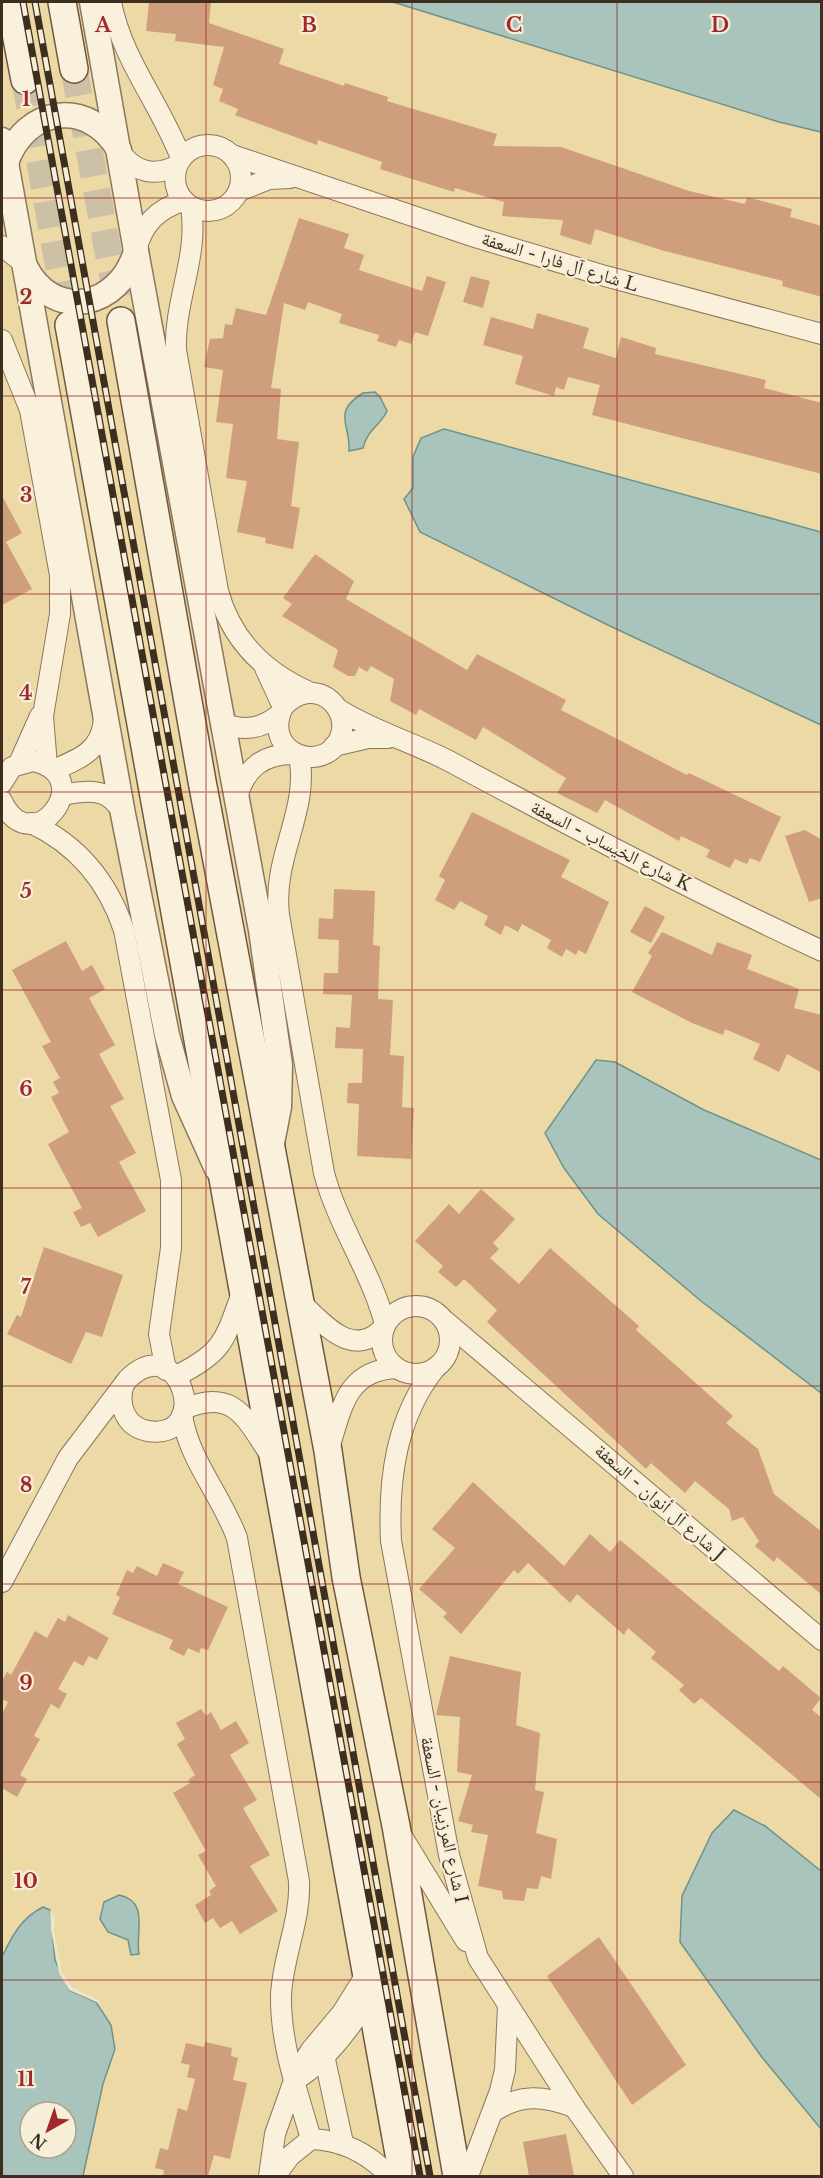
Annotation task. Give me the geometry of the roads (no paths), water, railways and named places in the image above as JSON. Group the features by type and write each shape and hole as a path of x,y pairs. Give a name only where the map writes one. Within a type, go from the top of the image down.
{"main road":[{"path":"10,2 24,80"},
{"path":"62,2 74,69"},
{"path":"121,321 202,781 328,1451 345,1568 396,1826 457,2176"},
{"path":"69,325 403,2176"}],"street":[{"path":"92,2 121,153 135,251 224,724 279,1044 280,1086 271,1148"},
{"path":"111,2 126,51 155,107 178,162 175,184 187,204 194,231 176,324 176,350 222,607 237,636 262,663 284,680 309,692 325,696 338,708 342,728 333,748 299,802"},
{"path":"155,107 206,144"},
{"path":"2,246 22,262 39,287 52,296 83,302 98,298 118,285 131,266 144,228 151,219 171,204 187,204 200,211 219,210 227,206 239,191 241,172 232,155 216,145 206,144 188,151 167,170 145,171 127,161 102,128 82,118 59,115 30,126 11,149 4,172"},
{"path":"2,140 4,172 104,697 123,814 175,1066 195,1125 223,1181"},
{"name":"شارع آل فارا - السعفة L","path":"232,155 583,269 822,334"},
{"name":"شارع آل فارا - السعفة L","path":"239,191 269,179 302,179"},
{"path":"191,255 219,210"},
{"path":"2,340 30,410 60,575 60,614 45,699 43,732 50,768 62,786 60,801 70,835 113,901 124,930 171,1180 171,1248 160,1322 160,1346 171,1373 185,1391 183,1412 187,1441 223,1506 237,1538 299,1881 299,1909 287,1955 282,1994 284,2033 311,2139"},
{"path":"262,663 281,711 277,724 282,742 298,755 302,779 299,802 278,875 279,915 324,1173 339,1217 365,1266 384,1326 382,1346 390,1362 399,1369"},
{"path":"224,724 247,729 258,727 281,711 298,694 309,692"},
{"path":"2,782 7,772 19,763 33,761 50,768 84,756 98,742 104,723 104,697"},
{"path":"19,763 45,699"},
{"name":"شارع الخيساب - السعفة K","path":"338,708 369,727 439,756 673,879 822,951"},
{"name":"شارع الخيساب - السعفة K","path":"333,748 368,738 402,740"},
{"path":"237,798 245,776 262,760 273,755 316,757 333,748"},
{"path":"3,807 21,822 31,823 47,819 60,801 86,791 101,793 115,801 123,814"},
{"path":"31,823 61,839 86,862"},
{"path":"328,1451 343,1405 354,1384 374,1371 399,1369 419,1374 440,1364 450,1341 445,1321 437,1313 415,1305 387,1290 365,1266"},
{"path":"130,1422 122,1408 128,1379 149,1367 171,1373 200,1364 224,1341 243,1290"},
{"path":"300,1302 345,1339 366,1340 384,1326 397,1311 415,1305"},
{"name":"شارع آل أنوان - السعفة J","path":"445,1321 822,1640"},
{"path":"2,1582 61,1469 128,1379 160,1322"},
{"name":"شارع آل أنوان - السعفة J","path":"440,1364 470,1359 497,1366"},
{"name":"شارع المرزيبان - السعفة I","path":"404,1422 421,1388 440,1364"},
{"name":"شارع المرزيبان - السعفة I","path":"399,1369 406,1390 404,1422 392,1472 391,1541 449,1856 478,1958 574,2107 623,2176"},
{"path":"152,1431 167,1428 183,1412 205,1401 225,1402 234,1407 248,1421 273,1460"},
{"path":"83,1438 106,1427 130,1422 152,1431 176,1447 205,1477"},
{"path":"396,1826 435,1893 478,1958"},
{"path":"295,2080 324,2055 369,1985"},
{"path":"269,2176 275,2134 306,2057 342,2013 369,1985"},
{"path":"468,2176 493,2112 505,2070 508,2005"},
{"path":"324,2055 343,2143"},
{"path":"493,2112 517,2099 530,2097 544,2097 574,2107"},
{"path":"275,2176 290,2156 311,2139 343,2143 359,2151 390,2176"}],"water":[{"path":"393,2 821,2 821,132 779,122"},
{"path":"375,392 387,411 367,437 363,448 349,451 345,413 353,400 363,393"},
{"path":"444,429 821,532 821,725 612,627 420,532 404,499 413,488 413,457 421,438"},
{"path":"596,1060 615,1062 704,1110 821,1160 821,1393 701,1301 598,1214 564,1168 545,1133"},
{"path":"734,1810 765,1826 821,1871 821,2129 761,2056 680,1942 682,1896 712,1833"},
{"path":"119,1895 129,1898 138,1911 139,1954 131,1955 128,1940 108,1932 100,1919 104,1902"},
{"path":"43,1907 50,1910 55,1960 69,1990 96,2002 111,2025 115,2049 103,2084 83,2176 2,2176 2,1957 18,1928 29,1916"}],"tunnel":[{"path":"74,69 121,321"},
{"path":"25,80 69,324"}],"railway":[{"path":"23,2 420,2176"},
{"path":"35,2 430,2176"}]}
